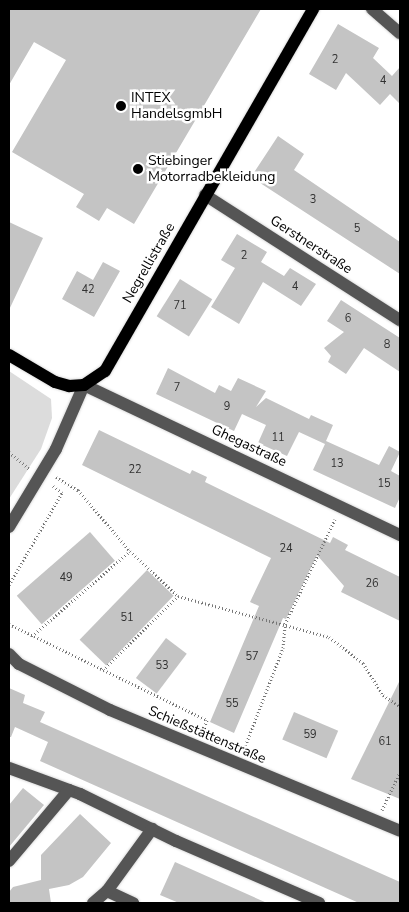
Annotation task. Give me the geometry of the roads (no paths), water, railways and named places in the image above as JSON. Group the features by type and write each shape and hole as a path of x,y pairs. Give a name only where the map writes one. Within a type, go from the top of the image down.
{"main road":[{"name":"Negrellistraße","path":"84,385 105,371 313,9"},
{"path":"9,355 55,382 84,385"}],"street":[{"path":"372,9 400,32"},
{"name":"Gerstnerstraße","path":"205,195 400,320"},
{"path":"9,527 40,474 84,385"},
{"name":"Ghegastraße","path":"84,385 400,535"},
{"name":"Schießstättenstraße","path":"9,654 19,664 110,710 400,831"},
{"path":"9,768 69,790 319,903"},
{"path":"9,861 69,790"},
{"path":"92,903 107,891 152,829"},
{"path":"107,891 133,903"}],"place":[{"name":"INTEX HandelsgmbH","path":"121,106"},
{"name":"Stiebinger Motorradbekleidung","path":"138,169"}]}
